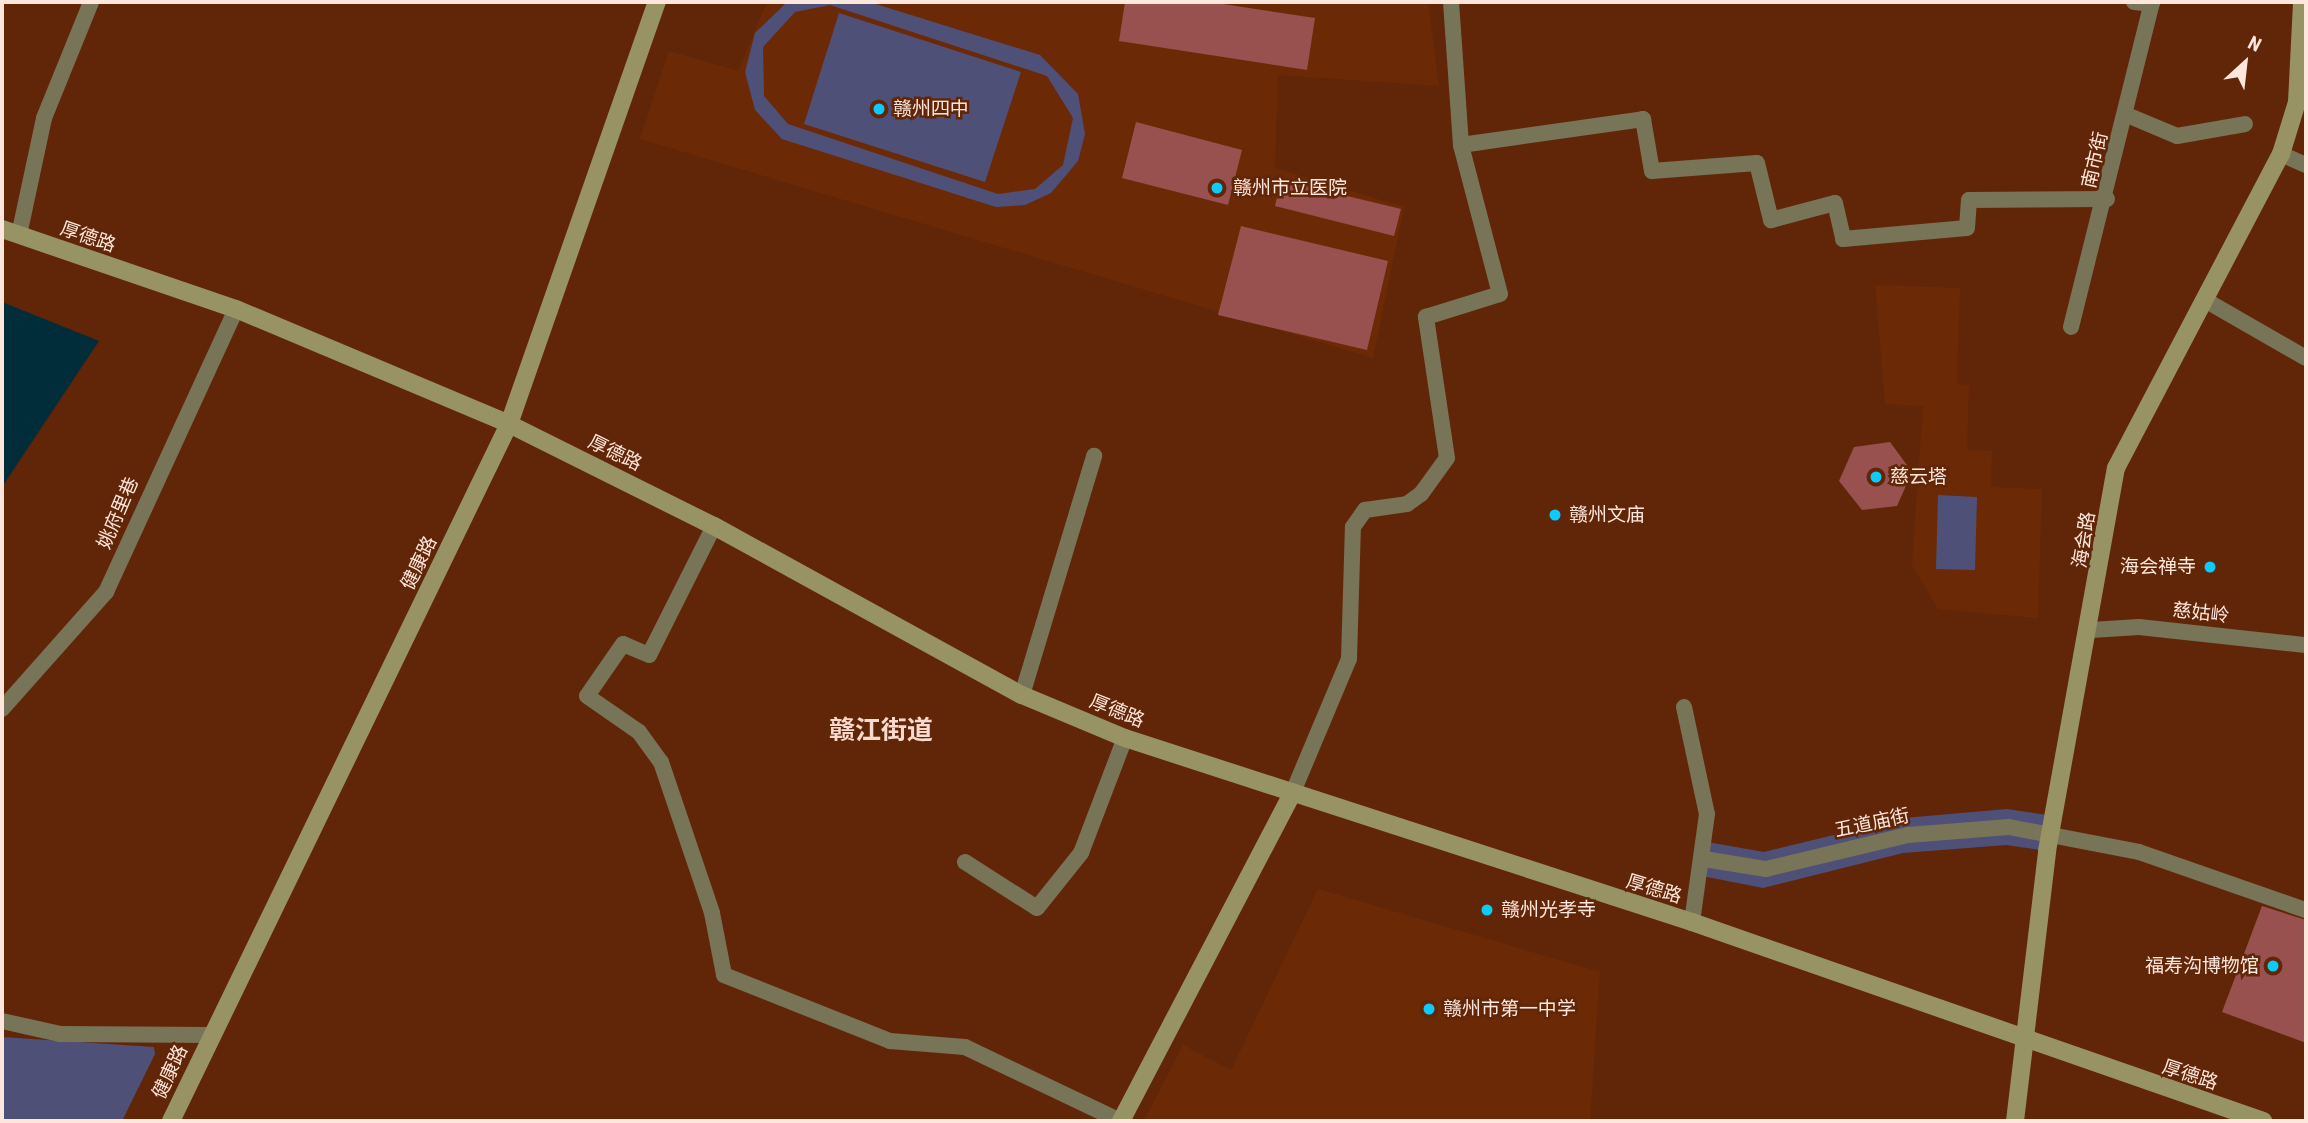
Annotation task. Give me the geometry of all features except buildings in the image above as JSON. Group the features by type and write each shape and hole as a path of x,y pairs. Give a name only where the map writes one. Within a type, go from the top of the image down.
{"street":[{"path":"10,232 44,118 91,2"},
{"name":"健康路","path":"171,1121 509,424 657,2"},
{"path":"714,526 649,655 622,644 587,696 639,732 661,762 712,913 724,975 890,1041 965,1047 1121,1121 1293,792 1349,659 1353,527 1365,510 1407,504 1421,494 1447,458 1426,317 1500,294 1461,145 1451,2"},
{"path":"2134,2 2152,3"},
{"name":"海会路","path":"2015,1121 2050,832 2091,629 2116,468 2281,154 2297,102 2302,2"},
{"name":"南市街","path":"2071,327 2107,199 2152,3"},
{"path":"2127,115 2177,136 2245,124"},
{"path":"1461,145 1643,119 1652,171 1757,163 1771,220 1835,203 1843,239 1967,228 1969,200 2107,199"},
{"path":"2281,154 2306,164"},
{"name":"厚德路","path":"10,232 236,309 509,424 714,526 1022,695 1125,738 1692,922 2025,1042 2263,1121"},
{"path":"2205,300 2306,358"},
{"name":"姚府里巷","path":"2,709 106,592 236,309"},
{"path":"1022,695 1094,456"},
{"name":"慈姑岭","path":"2091,629 2138,627 2306,645"},
{"path":"1684,707 1703,776 1704,859 1692,922"},
{"path":"965,862 1037,908 1082,853 1125,738"},
{"name":"五道庙街","path":"1704,859 1766,869 1908,835 2009,827 2050,832 2139,852 2306,910"},
{"path":"2,1021 60,1034 211,1035"}],"shaded area":[{"path":"767,2 1428,2 1439,86 1278,75 1275,168 1404,207 1373,358 640,139 669,51 738,71"},
{"path":"787,2 869,2 1040,55 1078,94 1085,134 1078,161 1051,193 1025,205 996,207 782,139 755,110 745,72 755,33","holes":["830,5 1047,76 1073,118 1063,165 1035,189 998,194 788,124 764,96 763,47 795,12"]},
{"path":"839,13 1021,72 985,182 804,124"},
{"path":"1875,285 1960,288 1957,384 1969,385 1967,450 1992,451 1991,487 2042,489 2038,618 1938,609 1912,565 1923,406 1885,404"},
{"path":"2,302 99,341 2,487"},
{"path":"1938,495 1977,497 1975,570 1936,569"},
{"path":"2007,809 2053,816 2047,851 2006,845 1903,853 1763,888 1702,876 1707,842 1764,852 1904,818"},
{"name":"赣州市第一中学","path":"1318,889 1600,972 1590,1121 1144,1121 1183,1045 1231,1070"},
{"path":"2,1037 154,1047 155,1054 122,1121 2,1121"}],"place":[{"name":"赣州四中","path":"879,109"},
{"name":"赣州市立医院","path":"1217,188"},
{"name":"慈云塔","path":"1876,477"},
{"name":"赣州文庙","path":"1555,515"},
{"name":"海会禅寺","path":"2210,567"},
{"name":"赣州光孝寺","path":"1487,910"},
{"name":"福寿沟博物馆","path":"2273,966"},
{"name":"赣州市第一中学","path":"1429,1009"}],"district":[{"name":"赣江街道","path":"881,731"}]}
